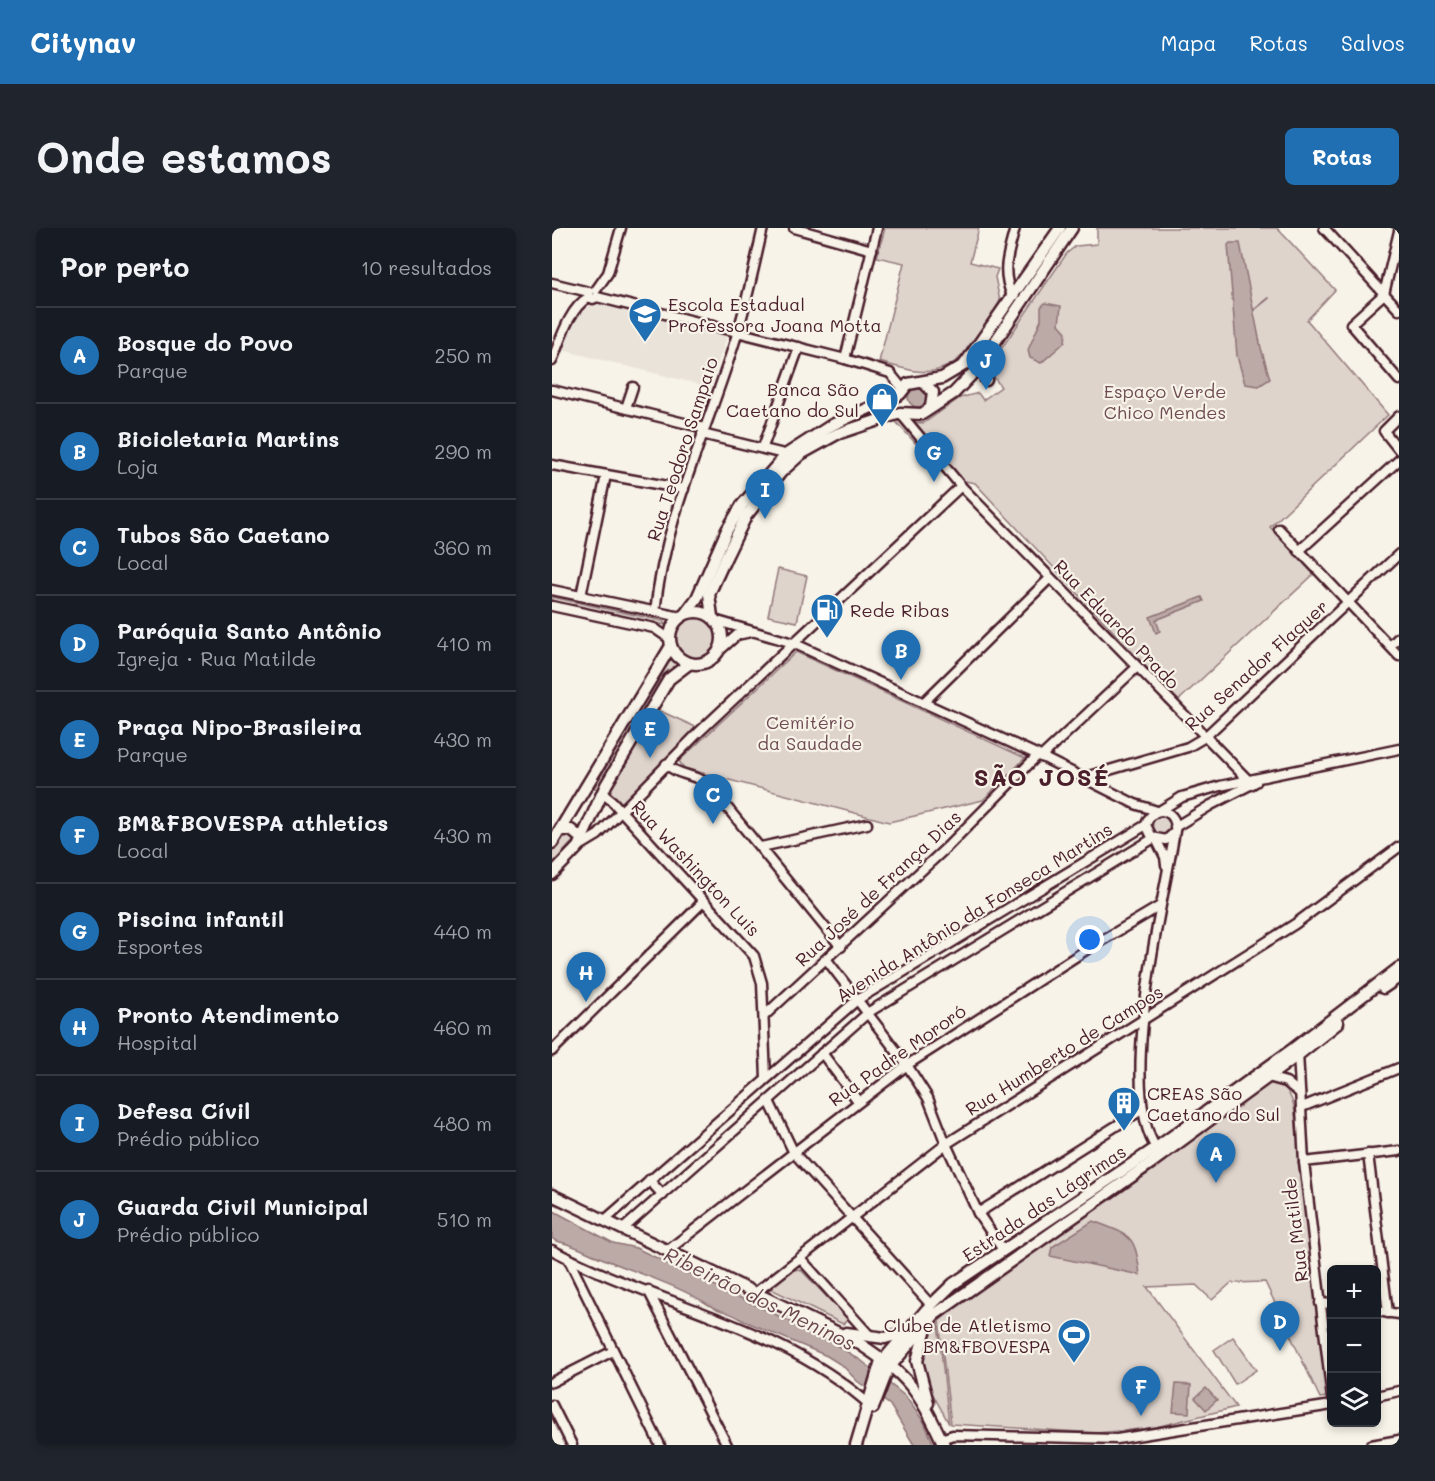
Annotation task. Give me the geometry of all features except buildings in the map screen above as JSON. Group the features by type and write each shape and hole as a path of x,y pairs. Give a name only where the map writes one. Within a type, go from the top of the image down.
{"main road":[{"path":"552,843 671,643 673,625 697,598 717,551 742,505 792,456 832,424 902,392 915,381 924,382 952,374 964,366 1060,228"},
{"path":"552,874 580,843 602,793 669,679 690,663 706,662 718,652 722,635 713,618 709,594 746,516 792,456 855,425 905,413 922,414 964,384 1072,228"},
{"path":"986,380 991,347"},
{"path":"924,382 933,392 931,407"},
{"path":"902,392 902,405 905,413"},
{"path":"683,616 699,612 713,618"},
{"path":"671,643 678,656 690,663"},
{"path":"582,794 591,791 602,793"},
{"path":"573,809 579,820 590,823"},
{"path":"560,830 571,830 580,843"},
{"name":"Estrada das Lágrimas","path":"856,1445 887,1362 907,1332 953,1284 1268,1077 1399,968"},
{"name":"Estrada das Lágrimas","path":"887,1362 928,1321 961,1294 1399,977"},
{"path":"552,1195 835,1331 887,1362 915,1388 943,1442"},
{"path":"928,1321 917,1361 932,1417"},
{"path":"835,1331 892,1338 907,1332"}],"street":[{"path":"552,361 580,303 593,294 608,273 621,228"},
{"name":"Rua Teodoro Sampaio","path":"655,612 668,546 684,489 738,331 763,228"},
{"path":"794,228 872,250"},
{"path":"845,359 877,228"},
{"path":"1012,296 1005,279 1005,268 1015,228"},
{"path":"1324,228 1399,310"},
{"path":"1399,231 1384,294 1351,324 1399,380"},
{"path":"552,283 845,359 890,373 902,392"},
{"path":"764,447 799,347"},
{"path":"626,408 633,387"},
{"path":"552,390 626,408 792,456"},
{"name":"Rua Eduardo Prado","path":"905,413 961,486 1136,668 1250,781"},
{"path":"1399,416 1385,428 1385,435 1399,450"},
{"path":"1299,551 1399,460"},
{"path":"552,465 684,489"},
{"path":"580,596 606,475"},
{"path":"580,843 590,841 621,812 666,764 961,486"},
{"path":"1279,529 1399,656"},
{"name":"Rua Senador Flaquer","path":"1082,778 1188,747 1205,737 1399,554"},
{"path":"923,703 1049,579"},
{"path":"552,590 683,616"},
{"path":"552,606 654,628 671,643"},
{"path":"713,618 793,643 1040,756 1135,804 1171,815 1174,830 1143,1020 1143,1109 1158,1151"},
{"path":"718,652 737,635 754,632"},
{"path":"1390,646 1399,637"},
{"name":"Rua José de França Dias","path":"764,1016 947,848 1040,756 1136,668"},
{"path":"1147,824 1150,816 1182,797 1220,786 1399,749"},
{"path":"666,764 674,771 697,777 708,784 841,946"},
{"path":"1155,839 1166,840 1174,830 1250,781"},
{"path":"1220,786 1226,796"},
{"name":"Rua Washington Luis","path":"602,793 754,956 760,971 766,1078"},
{"path":"1135,804 1165,857 1166,874"},
{"path":"761,847 867,824"},
{"name":"Avenida Antônio da Fonseca Martins","path":"605,1220 857,1000 1147,824"},
{"name":"Avenida Antônio da Fonseca Martins","path":"623,1229 868,1012 1155,839"},
{"name":"Rua Humberto de Campos","path":"755,1293 946,1144 1295,924 1399,847"},
{"path":"552,1051 703,902"},
{"name":"Rua Padre Mororó","path":"667,1251 907,1065 1086,950 1160,906"},
{"path":"827,960 907,1065 928,1098 946,1144 978,1213 1003,1250"},
{"path":"552,1034 563,1039"},
{"name":"Rua Matilde","path":"1298,1051 1304,1162 1329,1373"},
{"path":"822,1053 858,1101"},
{"path":"1302,1107 1399,1068"},
{"path":"1268,1077 1286,1082 1300,1093"},
{"path":"769,1101 794,1152 931,1305"},
{"path":"978,1213 1143,1109"},
{"path":"1304,1162 1399,1151"},
{"path":"1368,1154 1388,1312"},
{"path":"649,1180 663,1195"},
{"path":"552,1250 805,1360 870,1405"},
{"path":"568,1258 660,1445"},
{"path":"800,1258 871,1337"},
{"path":"648,1290 727,1445"},
{"path":"1320,1302 1327,1303"},
{"path":"1381,1311 1399,1314"},
{"path":"552,1382 613,1351"},
{"path":"1381,1395 1399,1391"},
{"path":"552,1405 572,1445"},
{"path":"943,1442 952,1435 1117,1439 1327,1406"},
{"path":"1371,1445 1399,1440"}],"shaded area":[{"path":"1240,243 1261,348 1270,379 1259,386 1245,384 1237,356 1228,245"},
{"name":"Escola Estadual Professora Joana Motta","path":"597,301 727,336 710,387 562,350 579,314 591,303"},
{"path":"1045,303 1061,306 1059,324 1066,332 1065,342 1041,363 1030,358 1028,350 1041,320 1041,307"},
{"path":"914,387 922,387 928,393 928,401 922,407 914,407 908,401 908,393"},
{"path":"1202,597 1204,601 1156,620 1160,631 1156,633 1150,617"},
{"path":"552,1210 613,1243 636,1248 827,1339 862,1361 906,1397 924,1422 934,1445 914,1445 890,1405 857,1381 843,1366 827,1356 713,1307 669,1285 556,1241 552,1238"},
{"path":"1093,1221 1129,1238 1136,1251 1140,1275 1050,1256 1052,1247"},
{"path":"1176,1384 1191,1385 1189,1413 1173,1412"},
{"path":"1206,1388 1217,1400 1206,1410 1195,1398"}],"green space":[{"path":"885,228 979,228 970,262 998,269 995,277 1000,301 967,350 945,367 932,371 916,371 879,362 904,263 877,257"},
{"name":"Espaço Verde Chico Mendes","path":"1097,228 1277,228 1335,290 1307,320 1388,415 1270,527 1314,574 1178,701 975,483 965,481 954,485 895,421 924,423 960,398 978,393 983,400 1001,387 994,377 999,352 1067,253 1076,246 1097,244"},
{"path":"778,569 807,576 797,622 768,616"},
{"path":"552,597 663,621 666,625 552,601"},
{"path":"697,617 705,618 712,623 717,630 717,646 712,653 705,658 697,659 689,658 682,653 677,646 676,638 677,630 682,623 689,618"},
{"name":"Cemitério da Saudade","path":"796,652 1025,758 983,800 889,822 684,768 679,761"},
{"path":"670,657 678,664 667,672 598,789 594,788"},
{"path":"658,710 700,729 625,803 619,802 609,792"},
{"path":"1161,814 1169,817 1172,825 1169,833 1161,836 1153,833 1150,825 1153,817"},
{"path":"564,832 576,838 552,864 552,851"},
{"path":"1269,1081 1279,1084 1286,1089 1294,1106 1327,1397 1320,1398 1265,1282 1231,1283 1212,1300 1196,1285 1147,1287 1236,1407 1152,1428 1096,1433 951,1424 939,1321 979,1288 1024,1260"},
{"path":"800,1269 848,1319 843,1324 771,1289 783,1275"},
{"path":"938,1323 949,1424 924,1375 924,1352"},
{"path":"1233,1337 1256,1370 1235,1384 1214,1350"}],"waterway":[{"path":"1254,310 1269,298"}],"place":[{"name":"Escola Estadual Professora Joana Motta","path":"645,343"},
{"name":"Guarda Civil Municipal","path":"986,390"},
{"name":"Banca São Caetano do Sul","path":"882,428"},
{"name":"Piscina infantil","path":"934,482"},
{"name":"Defesa Cívil","path":"765,519"},
{"name":"Rede Ribas","path":"827,639"},
{"name":"Bicicletaria Martins","path":"901,680"},
{"name":"Praça Nipo-Brasileira","path":"650,758"},
{"name":"Tubos São Caetano","path":"713,824"},
{"name":"Pronto Atendimento","path":"586,1002"},
{"name":"CREAS São Caetano do Sul","path":"1124,1132"},
{"name":"Bosque do Povo","path":"1216,1183"},
{"name":"Paróquia Santo Antônio","path":"1280,1351"},
{"name":"Clube de Atletismo BM&FBOVESPA","path":"1074,1364"},
{"name":"BM&FBOVESPA athletics","path":"1141,1416"}],"district":[{"name":"SÃO JOSÉ","path":"1042,776"}],"water label":[{"name":"Ribeirão dos Meninos","path":"760,1298"}]}
